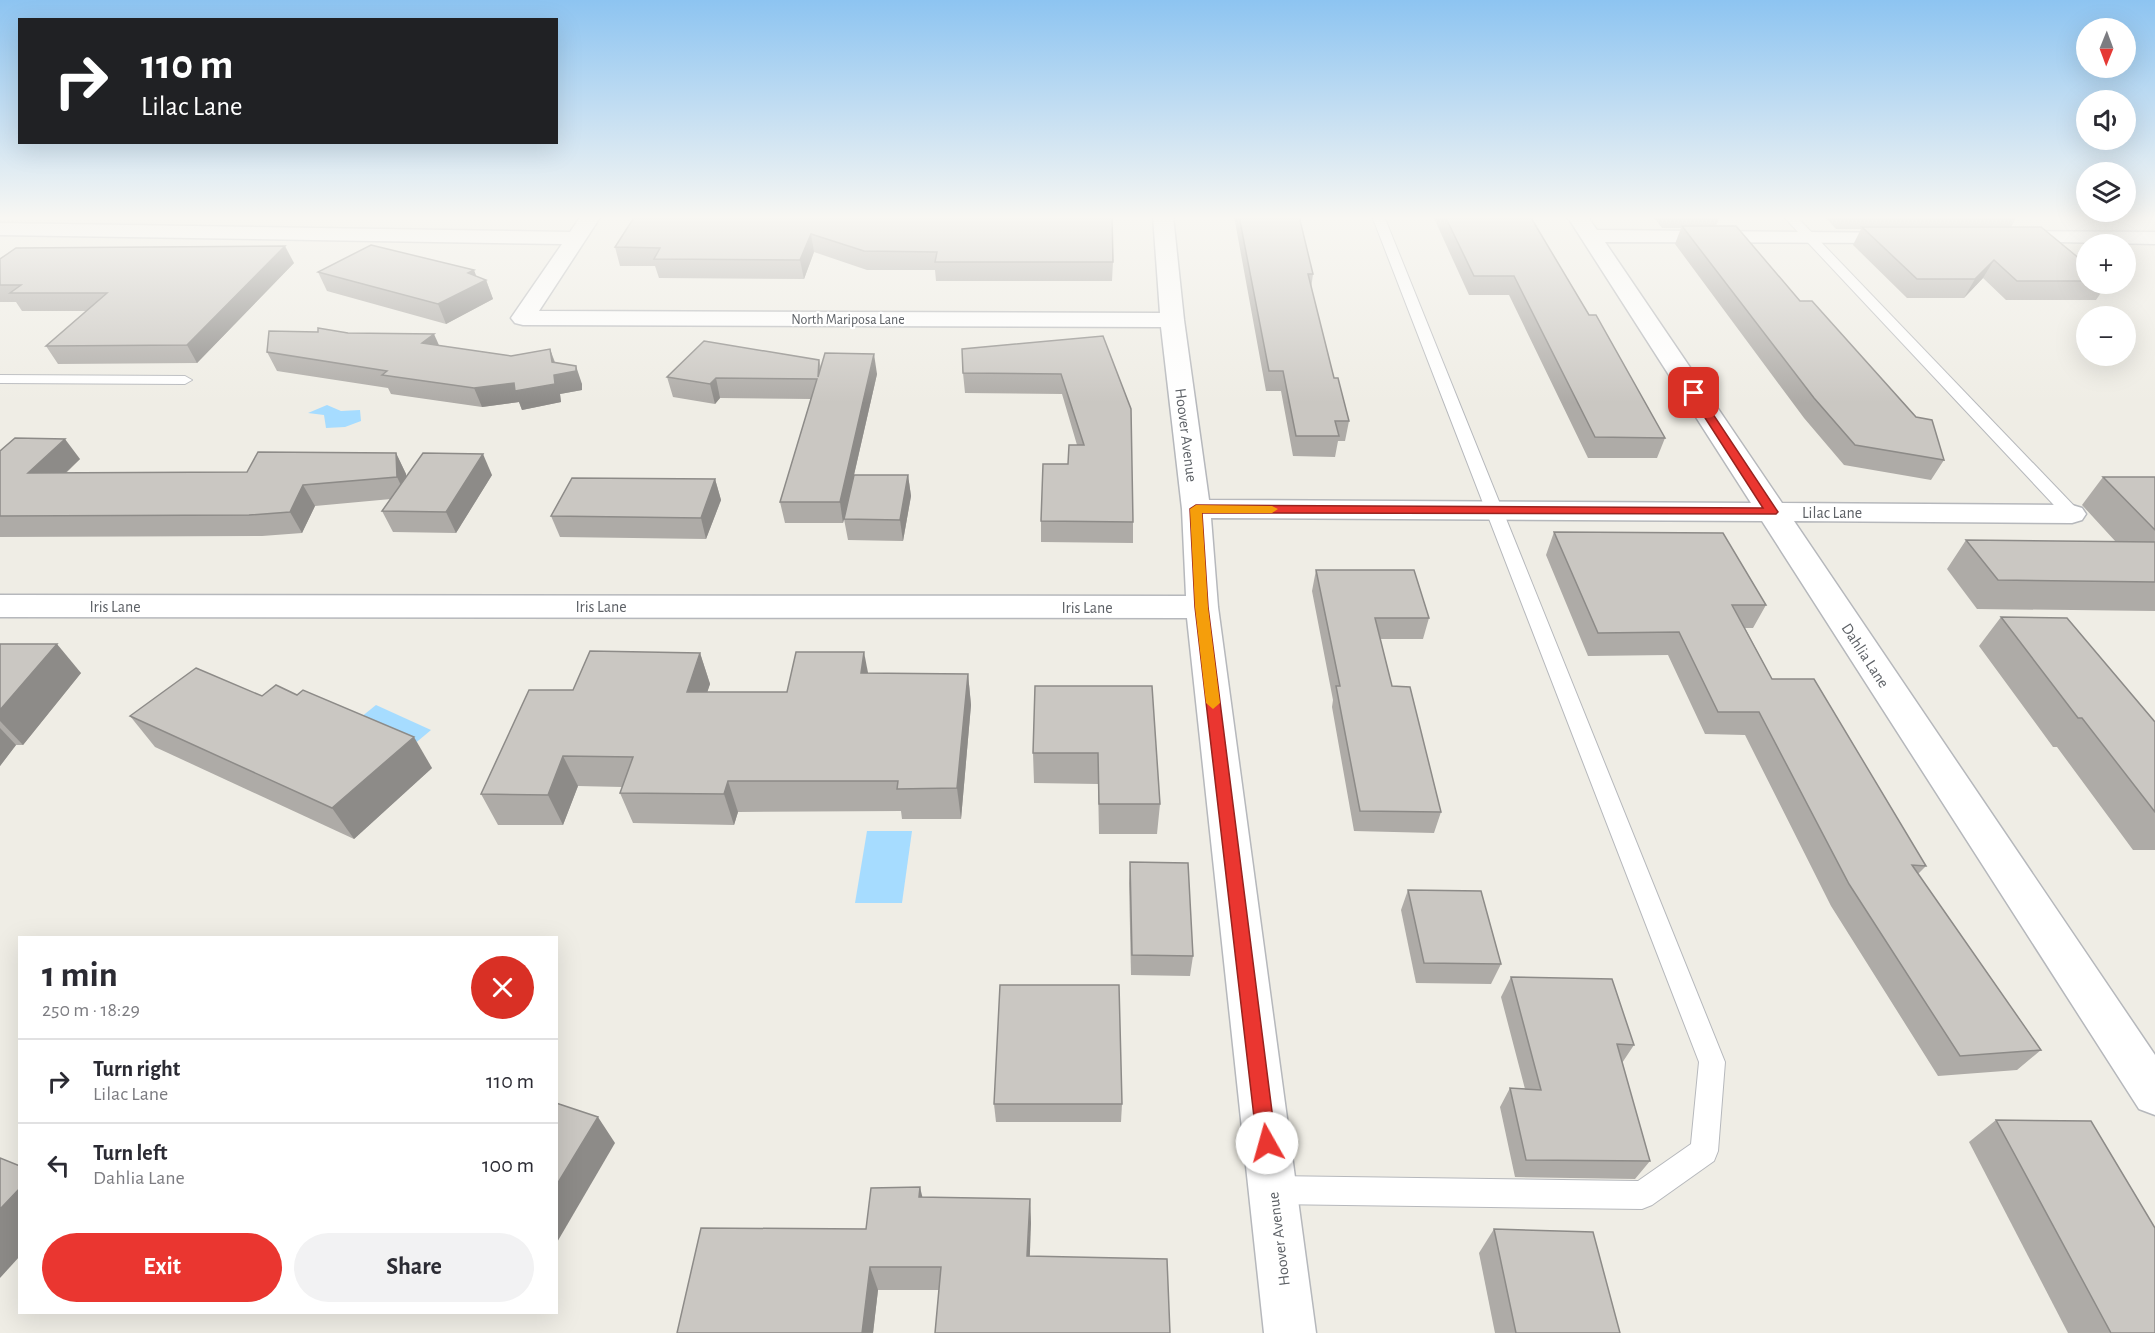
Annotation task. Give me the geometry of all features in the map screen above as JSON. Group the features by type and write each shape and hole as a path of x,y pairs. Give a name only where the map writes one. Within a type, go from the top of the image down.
{"street":[{"name":"North Mariposa Lane","path":"549,278 523,318 1172,320"},
{"name":"Hoover Avenue","path":"1168,278 1196,509 1202,607 1290,1333"},
{"name":"Dahlia Lane","path":"1618,278 2155,1094"},
{"name":"Lilac Lane","path":"1196,509 2072,514"},
{"name":"Iris Lane","path":"0,606 1202,607"}],"lane":[{"path":"1272,1190 1642,1195 1704,1151 1712,1062 1403,278"},
{"path":"1849,278 2072,514"},
{"path":"0,379 185,380"}],"water":[{"path":"327,405 341,411 360,410 361,421 345,427 326,428 324,415 308,413"},
{"path":"376,705 431,730 400,756 345,730"},
{"path":"867,831 912,831 902,903 855,903"}],"building":[{"path":"0,278 253,278 187,345 46,346 107,293 10,293 21,285 0,285"},
{"path":"341,278 486,280 438,304"},
{"path":"1251,278 1309,278 1334,378 1338,378 1349,421 1335,421 1339,436 1296,436 1283,371 1269,371"},
{"path":"1515,278 1567,278 1589,315 1596,315 1665,438 1595,437"},
{"path":"1722,278 1781,278 1800,301 1812,301 1916,417 1932,420 1944,460 1855,445 1814,398"},
{"path":"1916,278 1976,278 1917,279"},
{"path":"2014,278 2076,278 2076,281 2017,281"},
{"path":"318,328 348,333 434,334 422,343 511,356 550,349 552,362 576,366 576,371 554,375 555,384 515,391 514,383 474,388 382,375 387,371 267,352 269,331 318,332"},
{"path":"1103,336 1131,409 1133,522 1041,521 1043,464 1068,464 1069,445 1084,445 1061,374 963,373 962,349"},
{"path":"704,341 819,360 818,377 825,353 874,354 840,502 780,502 817,379 716,378 710,384 667,377"},
{"path":"15,438 65,439 28,473 247,472 258,452 396,453 397,477 303,485 290,512 249,515 0,516 0,451"},
{"path":"423,453 483,454 446,512 382,511"},
{"path":"854,475 908,475 900,520 844,519"},
{"path":"2103,477 2155,477 2155,530"},
{"path":"572,478 715,479 701,518 551,516"},
{"path":"1554,532 1723,533 1766,605 1732,605 1772,679 1814,679 1926,866 1912,865 2041,1050 1960,1056 1849,884 1759,712 1718,712 1679,632 1598,633"},
{"path":"1966,540 2155,542 2155,582 1998,580"},
{"path":"1316,570 1414,570 1429,618 1375,618 1392,686 1410,687 1441,812 1360,811 1336,686 1340,686"},
{"path":"2001,617 2067,618 2155,722 2155,812 2082,718 2078,718"},
{"path":"0,644 57,644 0,710"},
{"path":"590,651 700,653 687,692 787,692 796,652 864,652 861,673 968,674 957,788 897,789 898,781 728,781 724,794 620,793 633,757 563,756 548,795 481,794 529,690 573,690"},
{"path":"196,668 262,696 276,685 297,695 303,690 414,737 332,808 130,716"},
{"path":"1035,686 1152,686 1160,804 1099,804 1098,753 1033,753"},
{"path":"1130,862 1188,863 1193,956 1132,955"},
{"path":"1408,890 1481,891 1501,964 1424,963"},
{"path":"1511,977 1612,979 1634,1045 1617,1044 1650,1161 1526,1160 1510,1088 1541,1090"},
{"path":"1000,985 1119,985 1122,1104 994,1104"},
{"path":"558,1104 598,1117 558,1183"},
{"path":"1996,1120 2091,1121 2155,1228 2155,1333 2111,1333"},
{"path":"0,1158 18,1165 18,1190 0,1209"},
{"path":"920,1187 919,1197 1030,1199 1027,1256 1167,1259 1170,1333 935,1333 941,1267 870,1267 862,1333 677,1333 701,1228 866,1229 871,1188"},
{"path":"1494,1229 1593,1232 1620,1333 1516,1333"}],"slow traffic":[{"path":"1213,703 1202,607 1196,509 1272,509"}],"route":[{"path":"1267,1143 1202,607 1196,509 1772,512 1694,393"}]}
